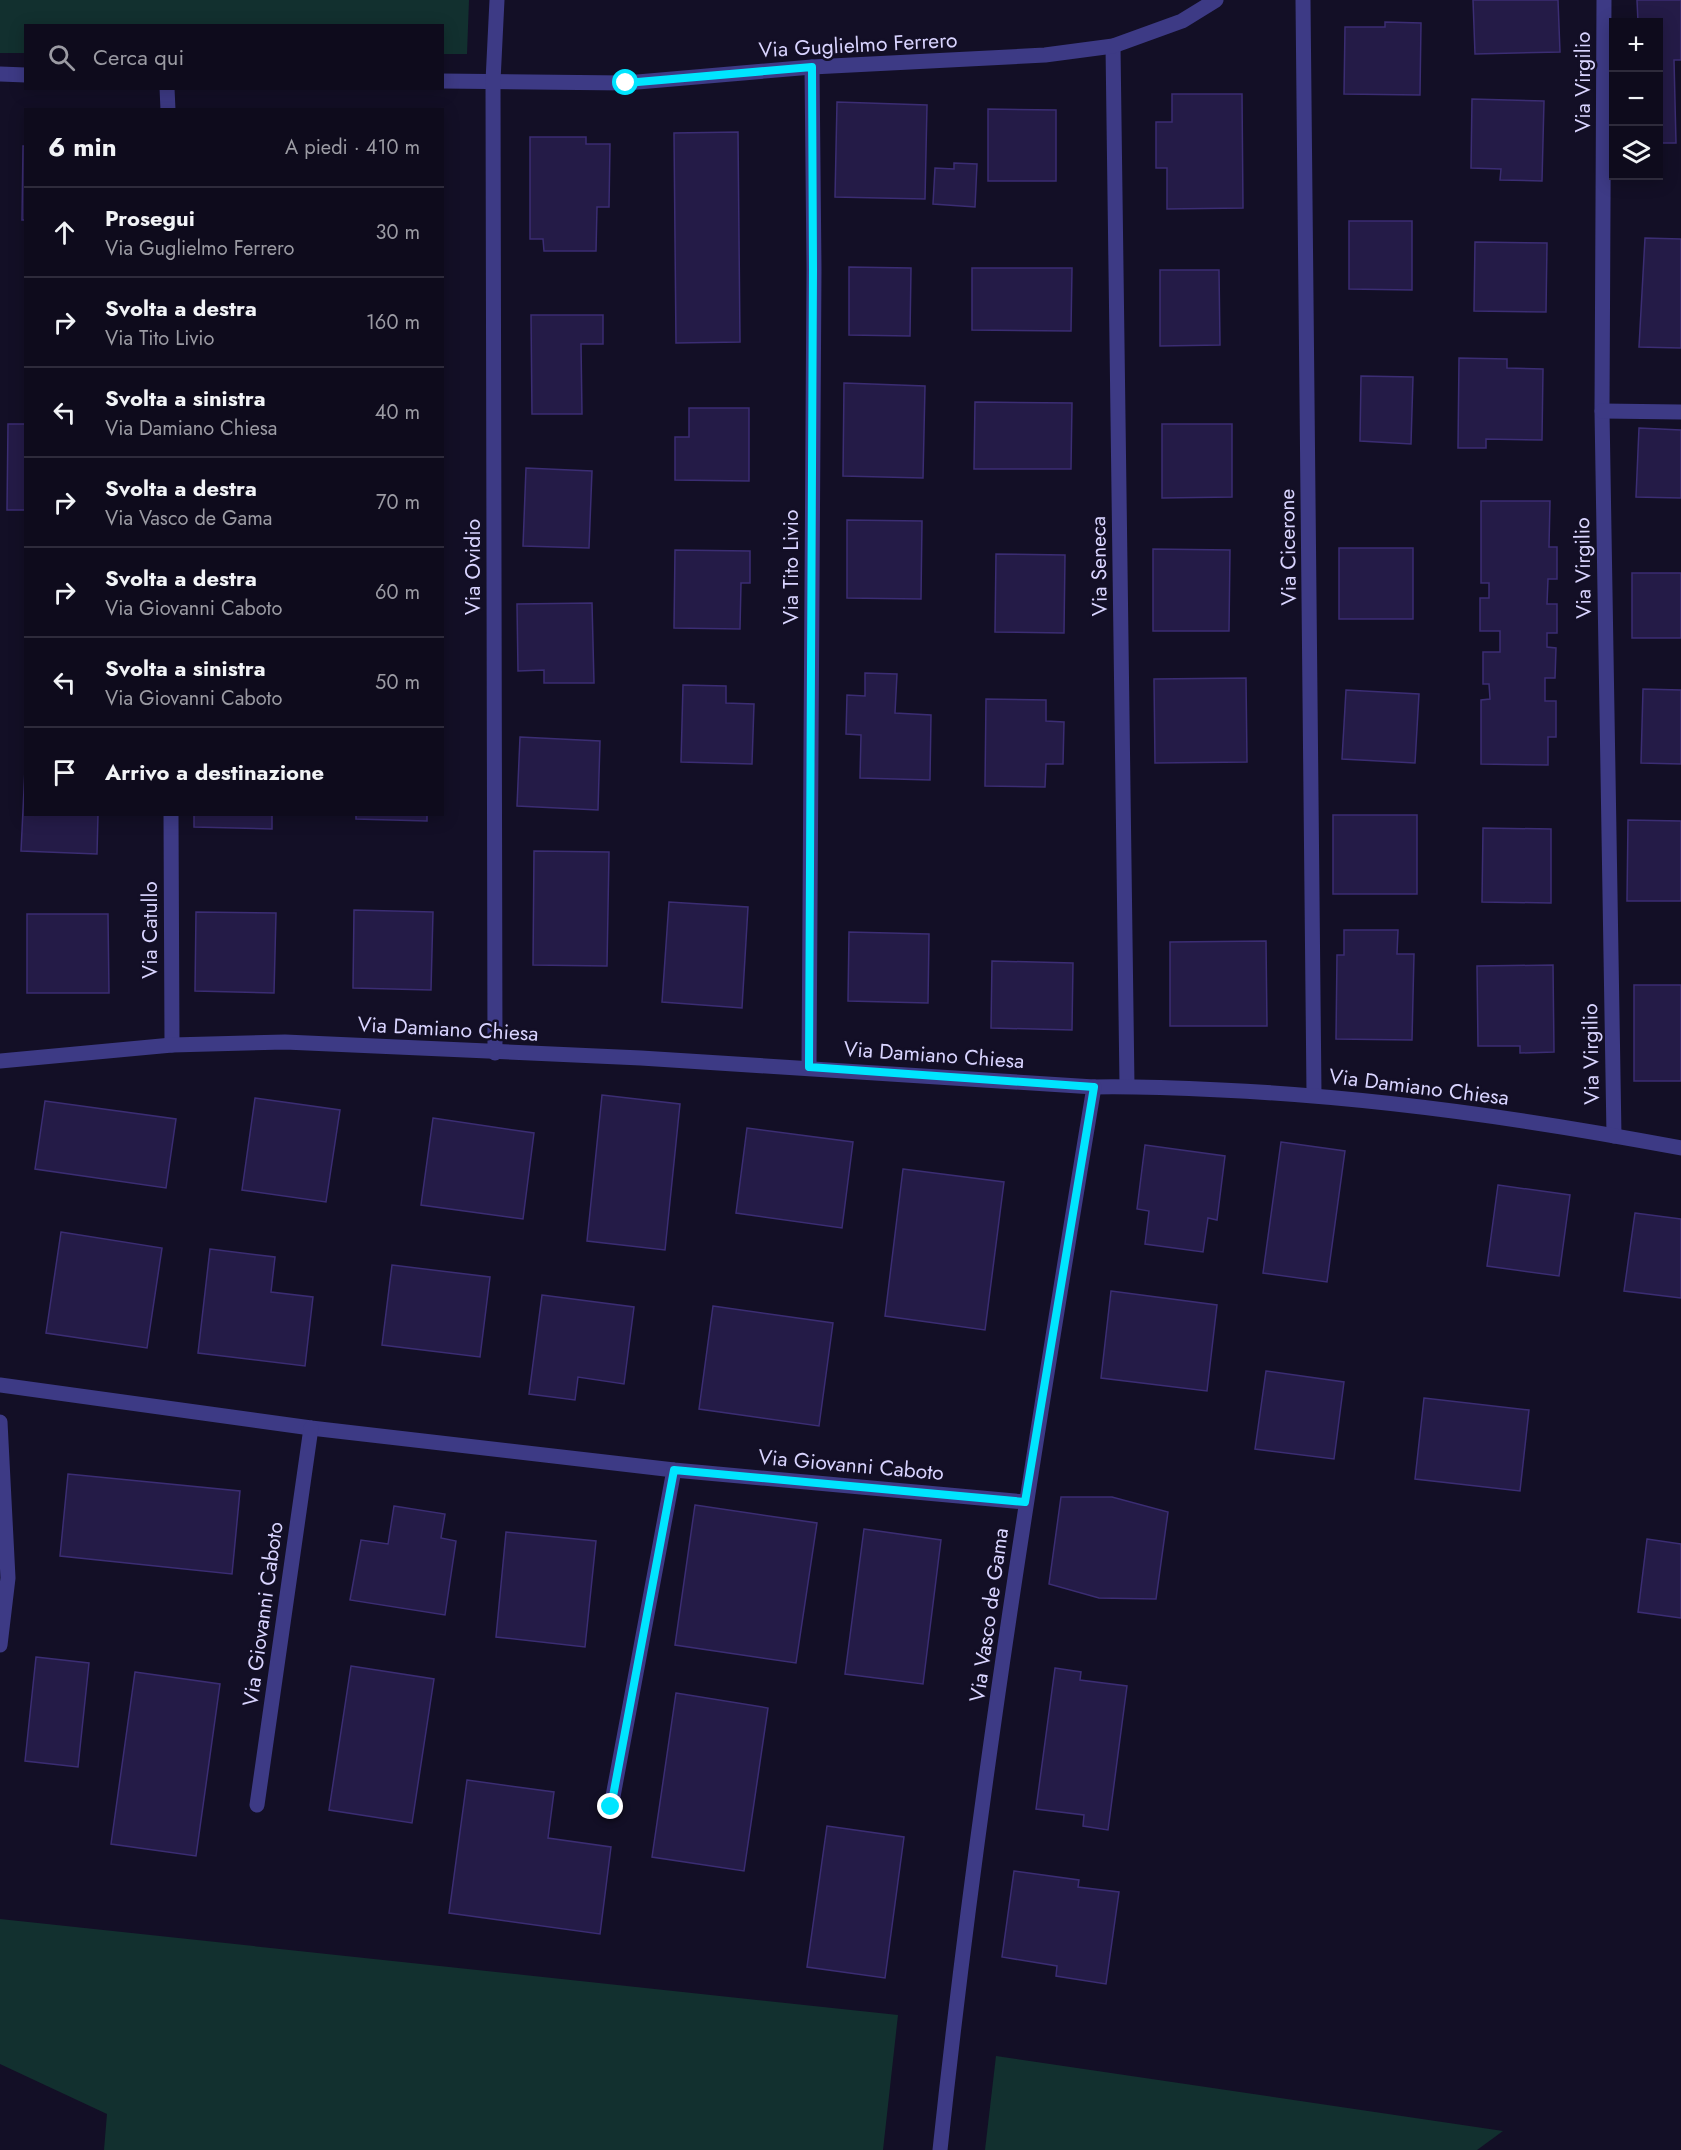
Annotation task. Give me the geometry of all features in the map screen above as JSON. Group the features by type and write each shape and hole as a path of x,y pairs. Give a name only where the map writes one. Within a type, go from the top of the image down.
{"street":[{"path":"493,81 497,0"},
{"name":"Via Guglielmo Ferrero","path":"444,81 626,83 812,67 1045,55 1113,46 1182,21 1216,0"},
{"name":"Via Cicerone","path":"1303,0 1314,1094"},
{"name":"Via Virgilio","path":"1604,0 1602,411 1614,1136"},
{"name":"Via Seneca","path":"1113,46 1127,1086"},
{"name":"Via Tito Livio","path":"809,1067 812,67"},
{"path":"0,74 24,75"},
{"name":"Via Ovidio","path":"493,81 495,1053"},
{"path":"167,90 168,108"},
{"path":"1602,411 1681,412"},
{"name":"Via Catullo","path":"171,816 172,1045"},
{"name":"Via Damiano Chiesa","path":"0,1061 172,1045 285,1042 809,1067 1094,1087 1127,1086 1314,1094 1394,1102 1614,1136 1681,1149"},
{"name":"Via Vasco de Gama","path":"940,2150 1025,1502 1094,1087"},
{"name":"Via Giovanni Caboto","path":"0,1385 311,1428 674,1470 1025,1502"},
{"path":"0,1422 9,1578 0,1645"},
{"name":"Via Giovanni Caboto","path":"257,1805 311,1428"},
{"path":"611,1807 674,1470"}],"green space":[{"path":"0,0 469,0 467,54 444,54 444,24 24,24 24,53 0,53"},
{"path":"0,1919 898,2015 883,2150 104,2150 107,2114 0,2064"},
{"path":"996,2056 1503,2131 1477,2150 985,2150"}],"building":[{"path":"1473,0 1558,0 1560,52 1475,54"},
{"path":"1637,0 1681,0 1681,60 1674,60 1676,143 1663,143 1663,18 1638,18"},
{"path":"1385,22 1421,23 1420,95 1344,94 1345,27 1385,27"},
{"path":"1172,94 1242,94 1243,208 1167,209 1167,168 1156,168 1156,122 1172,122"},
{"path":"1472,99 1544,101 1542,181 1500,180 1501,169 1471,168"},
{"path":"837,102 927,105 925,199 835,197"},
{"path":"988,109 1056,110 1056,181 988,181"},
{"path":"738,132 740,342 676,343 674,133"},
{"path":"530,137 586,137 586,144 610,144 609,207 597,207 596,251 544,251 543,239 530,239"},
{"path":"23,146 24,146 24,220 22,220"},
{"path":"954,163 977,164 975,207 933,204 935,168 954,169"},
{"path":"1349,221 1412,221 1412,290 1349,289"},
{"path":"1645,238 1681,239 1681,348 1639,347"},
{"path":"1475,242 1547,243 1546,312 1474,311"},
{"path":"849,267 911,268 910,336 849,335"},
{"path":"972,268 1072,268 1071,331 972,330"},
{"path":"1160,270 1219,270 1220,345 1160,346"},
{"path":"531,315 603,315 603,344 581,344 582,414 532,414"},
{"path":"1459,358 1507,359 1507,368 1543,369 1542,440 1486,439 1486,448 1458,448"},
{"path":"1361,376 1413,377 1411,444 1360,441"},
{"path":"844,383 925,386 923,478 843,476"},
{"path":"975,402 1072,403 1071,469 974,469"},
{"path":"689,408 749,408 749,481 675,480 675,437 689,437"},
{"path":"8,424 24,424 24,510 7,510"},
{"path":"1162,424 1232,424 1232,497 1162,498"},
{"path":"1639,428 1681,430 1681,498 1636,497"},
{"path":"526,468 592,471 589,548 523,546"},
{"path":"1481,501 1550,501 1549,547 1557,547 1557,579 1548,579 1547,604 1557,604 1557,633 1547,633 1547,647 1556,648 1555,678 1545,678 1545,701 1556,701 1556,737 1548,737 1548,765 1481,764 1481,700 1490,699 1489,684 1483,684 1483,652 1500,652 1500,631 1480,631 1480,598 1489,598 1489,583 1481,583"},
{"path":"847,520 922,521 921,599 847,598"},
{"path":"1339,548 1413,548 1413,619 1339,619"},
{"path":"1153,549 1230,550 1229,631 1153,631"},
{"path":"675,550 750,551 750,583 741,583 740,629 674,628"},
{"path":"996,554 1065,555 1064,633 995,632"},
{"path":"1632,573 1681,573 1681,638 1632,638"},
{"path":"592,603 594,683 544,683 544,670 518,671 517,604"},
{"path":"865,673 897,674 895,713 931,715 930,780 860,778 861,735 846,734 847,695 865,696"},
{"path":"1246,678 1247,762 1155,763 1154,679"},
{"path":"683,685 726,686 726,703 754,704 752,764 681,762"},
{"path":"1643,689 1681,690 1681,764 1641,763"},
{"path":"1346,690 1419,694 1415,763 1342,759"},
{"path":"986,699 1046,700 1046,721 1064,722 1063,764 1046,764 1045,787 985,786"},
{"path":"520,737 600,741 598,810 517,806"},
{"path":"24,790 24,816 98,816 97,854 21,851"},
{"path":"1333,815 1417,815 1417,894 1333,894"},
{"path":"194,816 272,816 272,829 194,827"},
{"path":"356,816 427,816 427,821 356,819"},
{"path":"1628,820 1681,821 1681,901 1627,901"},
{"path":"1483,828 1551,829 1551,903 1482,902"},
{"path":"534,851 609,852 607,966 533,965"},
{"path":"669,902 748,907 742,1008 662,1002"},
{"path":"354,910 433,912 431,990 353,988"},
{"path":"196,912 276,913 274,993 195,991"},
{"path":"27,914 108,914 109,993 27,993"},
{"path":"1344,930 1398,930 1397,954 1414,954 1412,1040 1336,1039 1337,955 1344,955"},
{"path":"849,932 929,934 928,1003 848,1001"},
{"path":"1266,941 1267,1026 1170,1026 1170,942"},
{"path":"992,961 1073,963 1072,1030 991,1028"},
{"path":"1553,965 1554,1052 1520,1053 1520,1046 1478,1046 1477,966"},
{"path":"1634,985 1681,985 1681,1081 1634,1081"},
{"path":"602,1095 680,1104 665,1250 587,1241"},
{"path":"255,1098 340,1110 326,1202 242,1190"},
{"path":"45,1101 176,1119 166,1188 35,1169"},
{"path":"433,1118 534,1133 523,1219 421,1205"},
{"path":"747,1128 853,1142 842,1228 736,1213"},
{"path":"1281,1142 1345,1151 1327,1282 1263,1273"},
{"path":"1145,1145 1225,1156 1217,1220 1208,1218 1203,1252 1145,1244 1149,1211 1137,1209"},
{"path":"903,1169 1004,1182 985,1330 885,1316"},
{"path":"1498,1185 1570,1195 1559,1276 1487,1266"},
{"path":"1635,1213 1681,1219 1681,1298 1624,1291"},
{"path":"61,1232 162,1248 147,1348 46,1333"},
{"path":"210,1249 275,1257 271,1292 313,1297 305,1366 198,1353"},
{"path":"392,1265 490,1277 480,1357 382,1345"},
{"path":"1111,1291 1217,1305 1207,1391 1101,1378"},
{"path":"542,1295 634,1307 624,1384 578,1377 575,1400 529,1394"},
{"path":"713,1306 833,1323 819,1426 699,1409"},
{"path":"1266,1371 1344,1382 1334,1459 1255,1449"},
{"path":"1424,1398 1529,1410 1520,1491 1415,1479"},
{"path":"68,1474 240,1491 232,1574 60,1556"},
{"path":"1061,1497 1112,1497 1168,1512 1156,1599 1099,1598 1049,1584"},
{"path":"695,1505 817,1523 796,1663 675,1645"},
{"path":"394,1506 445,1514 441,1538 456,1541 445,1615 350,1600 361,1540 388,1544"},
{"path":"864,1529 941,1540 923,1684 845,1674"},
{"path":"506,1532 596,1541 585,1647 496,1637"},
{"path":"1647,1539 1681,1544 1681,1618 1638,1612"},
{"path":"36,1657 89,1663 78,1767 25,1761"},
{"path":"351,1666 434,1679 412,1823 329,1810"},
{"path":"1055,1668 1081,1672 1080,1680 1127,1686 1108,1830 1083,1826 1084,1815 1036,1809"},
{"path":"135,1672 220,1684 196,1856 111,1844"},
{"path":"676,1693 768,1708 744,1871 652,1857"},
{"path":"467,1780 554,1792 548,1838 611,1847 600,1934 449,1913"},
{"path":"827,1826 904,1837 885,1978 807,1967"},
{"path":"1014,1871 1079,1880 1078,1887 1119,1892 1106,1984 1056,1976 1057,1966 1002,1957"}],"route":[{"path":"611,1807 674,1470 1025,1502 1094,1087 809,1067 812,67 626,83"}]}
